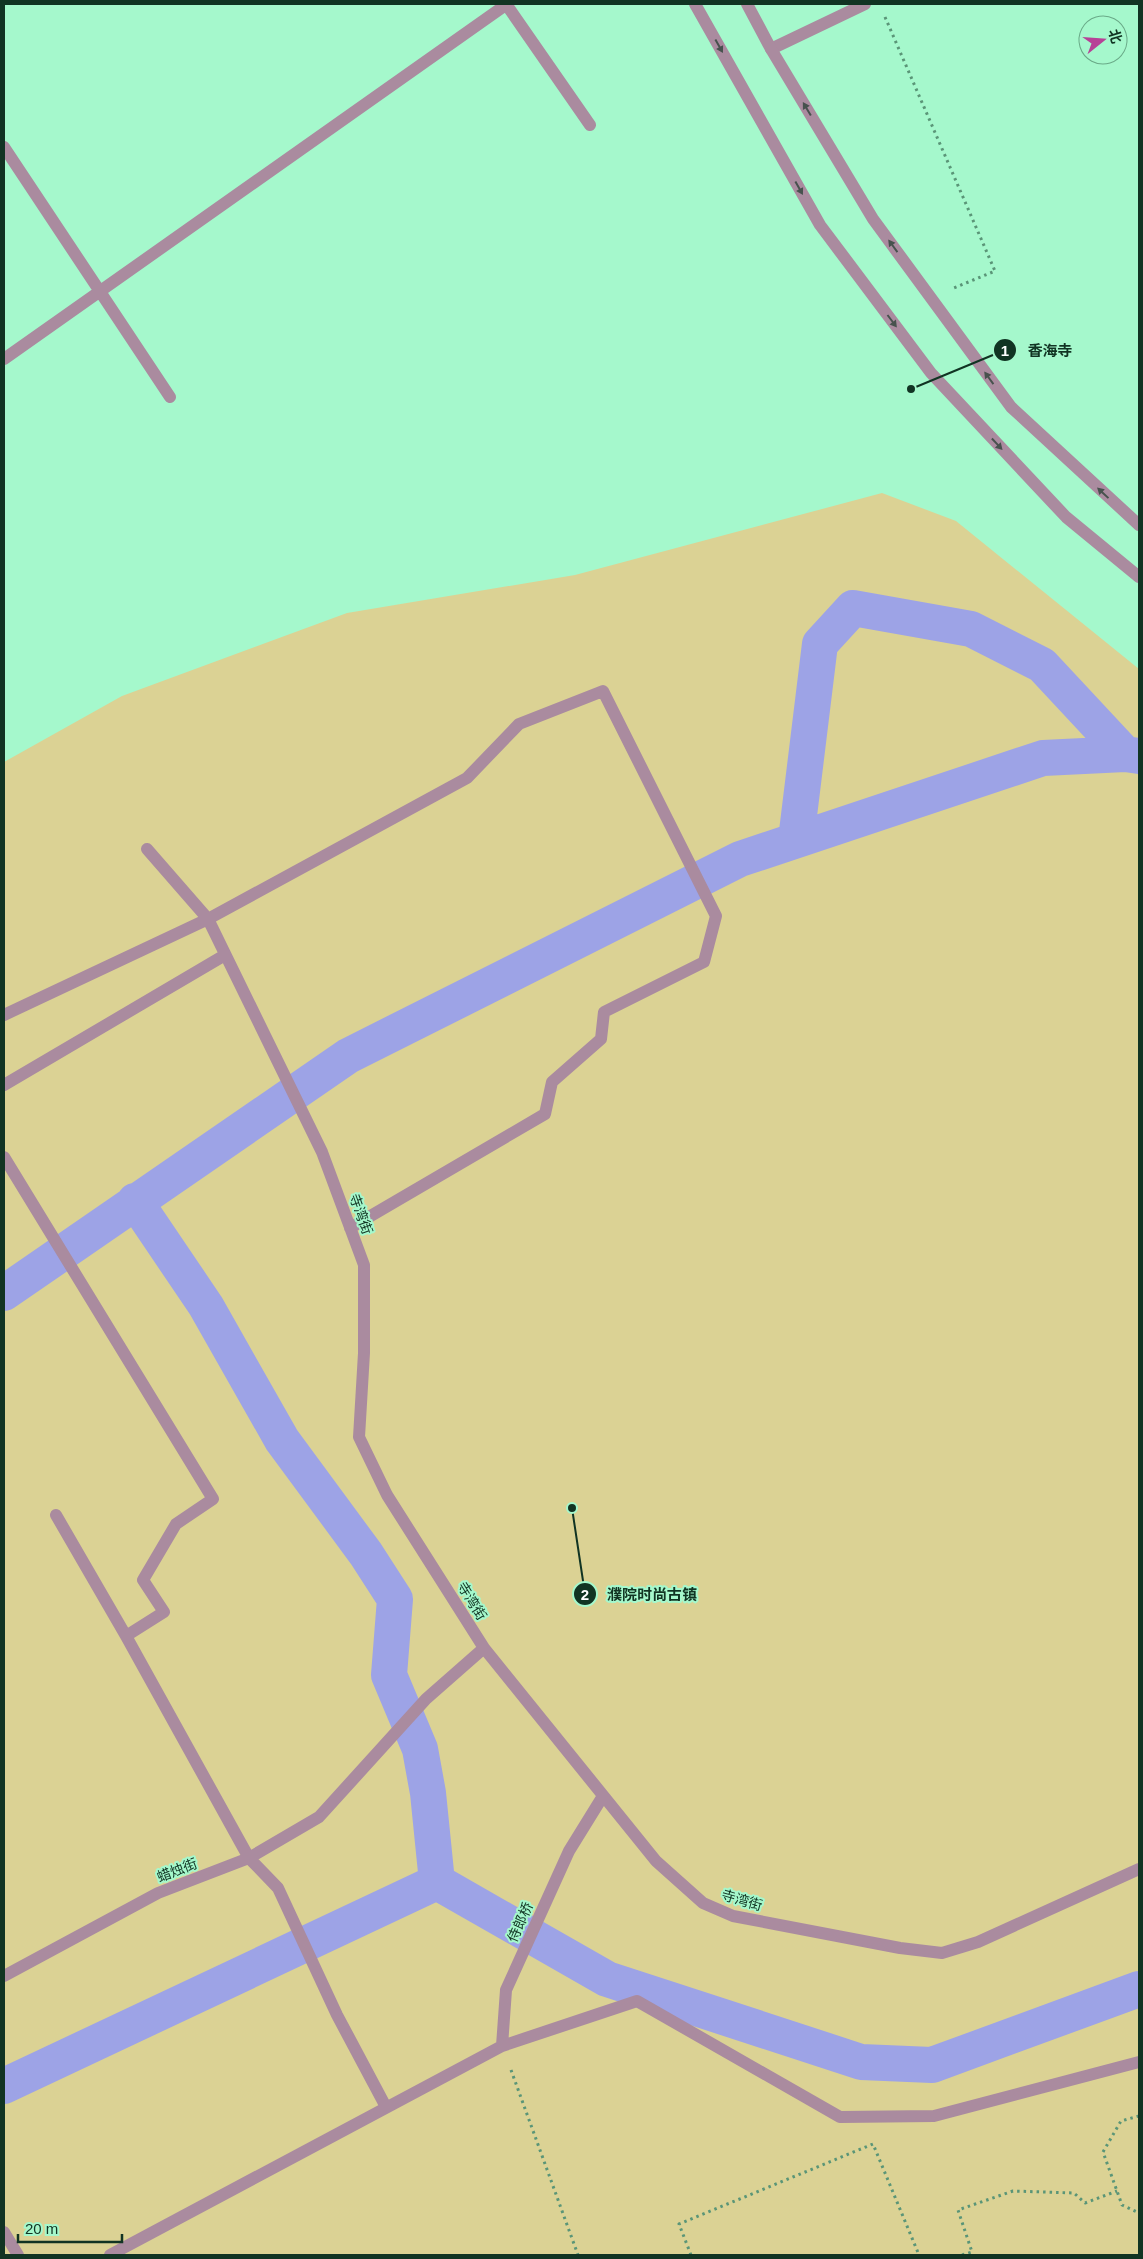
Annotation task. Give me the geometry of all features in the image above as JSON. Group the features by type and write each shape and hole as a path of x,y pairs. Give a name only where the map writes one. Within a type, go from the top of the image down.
{"street":[{"path":"4,360 506,4 590,125"},
{"path":"695,4 820,225 931,373 1066,517 1139,577"},
{"path":"747,4 771,49 873,219 1011,407 1139,525"},
{"path":"771,49 865,4"},
{"path":"4,147 170,397"},
{"path":"4,1015 208,919 467,778 520,724 603,691 716,916 704,962 604,1012 601,1039 552,1082 545,1114 350,1228"},
{"name":"寺湾街","path":"148,849 208,919 322,1152 364,1265 364,1353 359,1438 387,1495 484,1648 656,1861 702,1903 733,1916 900,1948 942,1953 978,1942 1139,1869"},
{"path":"4,1085 225,955"},
{"path":"4,1157 213,1499 176,1524 143,1580 164,1612 126,1636"},
{"path":"56,1515 126,1636 248,1858 278,1888 337,2015 386,2107"},
{"name":"蜡烛街","path":"4,1976 158,1893 248,1858 319,1817 426,1699 484,1648"},
{"name":"侍郎桥","path":"502,2046 506,1990 569,1850 603,1796"},
{"path":"110,2255 502,2046 637,2001 840,2116 934,2116 1139,2062"},
{"path":"4,2232 18,2255"}],"path":[{"path":"883,13 995,271 931,298"},
{"path":"502,2046 578,2255"},
{"path":"1139,2116 1122,2121 1103,2152 1122,2205 1139,2213"},
{"path":"691,2255 679,2224 873,2144 919,2255"},
{"path":"962,2255 972,2252 958,2210 1014,2191 1074,2192 1086,2203 1117,2191"}],"shaded area":[{"path":"882,493 956,521 1139,669 1139,2255 4,2255 4,762 122,696 347,613 575,575"}],"waterway":[{"path":"796,840 820,644 853,608 971,629 1042,665 1125,754"},
{"path":"4,1293 348,1056 740,859 1043,758 1125,754 1139,756"},
{"path":"135,1201 206,1306 282,1440 366,1554 395,1599 389,1675 420,1749 428,1793 437,1882"},
{"path":"437,1882 607,1979 861,2062 932,2065 1139,1989"},
{"path":"4,2086 437,1882"}],"place":[{"name":"香海寺","path":"911,389"},
{"name":"濮院时尚古镇","path":"572,1508"}]}
